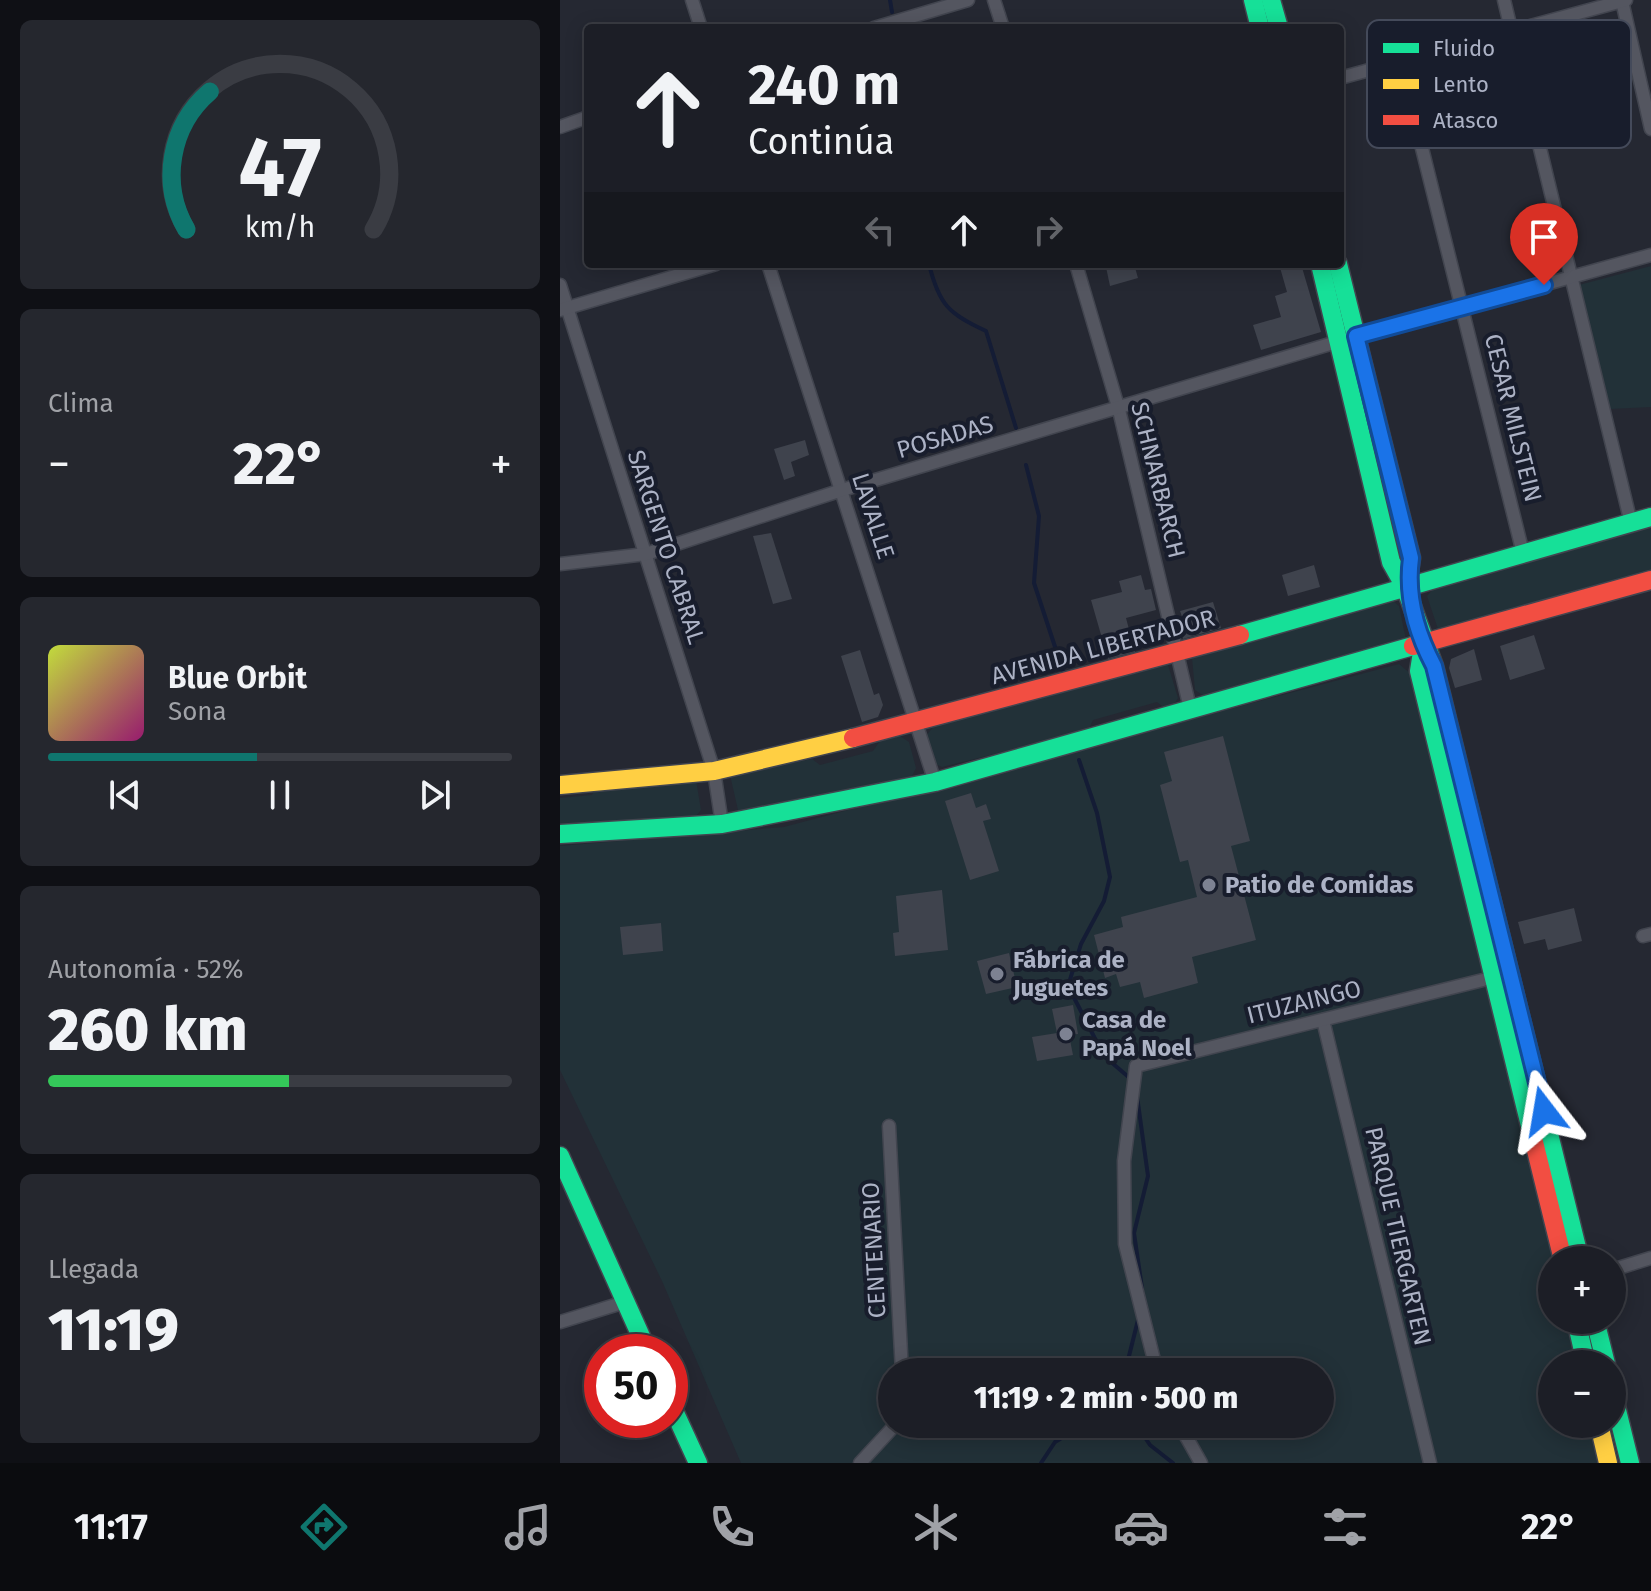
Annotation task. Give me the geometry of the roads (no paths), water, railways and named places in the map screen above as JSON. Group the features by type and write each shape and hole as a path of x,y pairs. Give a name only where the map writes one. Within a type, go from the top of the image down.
{"main road":[{"path":"1253,0 1259,24"},
{"path":"1271,0 1278,24"},
{"path":"1322,268 1348,338 1411,558 1407,585 1423,646 1434,666 1577,1246"},
{"path":"1339,268 1348,338"},
{"name":"AVENIDA LIBERTADOR","path":"560,785 714,771 915,723 1179,653 1651,517"},
{"path":"560,834 722,824 935,782 1651,580"},
{"path":"1423,646 1419,671 1560,1246"},
{"path":"560,1156 640,1334"},
{"path":"687,1438 698,1463"},
{"path":"1602,1438 1608,1463"},
{"path":"1624,1438 1630,1463"}],"street":[{"path":"692,0 700,24"},
{"path":"887,24 968,0"},
{"path":"994,0 1002,24"},
{"path":"1504,0 1508,20"},
{"path":"1555,20 1624,0 1628,20"},
{"path":"1631,33 1651,129"},
{"path":"1344,77 1367,70"},
{"path":"560,127 584,118"},
{"name":"CESAR MILSTEIN","path":"1422,148 1523,553"},
{"path":"1538,148 1631,523"},
{"name":"POSADAS","path":"560,564 646,554 842,490 1119,410 1348,338 1651,255"},
{"path":"564,309 702,268"},
{"name":"LAVALLE","path":"769,268 935,782"},
{"name":"SCHNARBARCH","path":"1077,268 1119,410 1190,708"},
{"name":"SARGENTO CABRAL","path":"560,285 564,309 714,771 722,824"},
{"name":"ITUZAINGO","path":"1154,1358 1125,1244 1124,1161 1136,1066 1483,980"},
{"name":"PARQUE TIERGARTEN","path":"1323,1020 1430,1463"},
{"name":"CENTENARIO","path":"889,1126 901,1358"},
{"path":"1626,1266 1651,1258"},
{"path":"560,1322 625,1302"},
{"path":"860,1463 883,1438"},
{"path":"1187,1438 1201,1463"}],"waterway":[{"path":"890,0 892,12"},
{"path":"930,268 947,306 986,331 1016,428"},
{"path":"1026,465 1039,516 1034,583 1063,671"},
{"path":"1079,760 1097,813 1110,877 1104,901 1081,944 1068,986 1104,1056 1132,1080"},
{"path":"1137,1096 1148,1176 1134,1233 1142,1288"},
{"path":"1128,1358 1139,1316"},
{"path":"1041,1463 1055,1442 1062,1438"},
{"path":"1145,1438 1173,1463"}],"place":[{"name":"Patio de Comidas","path":"1209,885"},
{"name":"Fábrica de Juguetes","path":"997,974"},
{"name":"Casa de Papá Noel","path":"1066,1034"}]}
